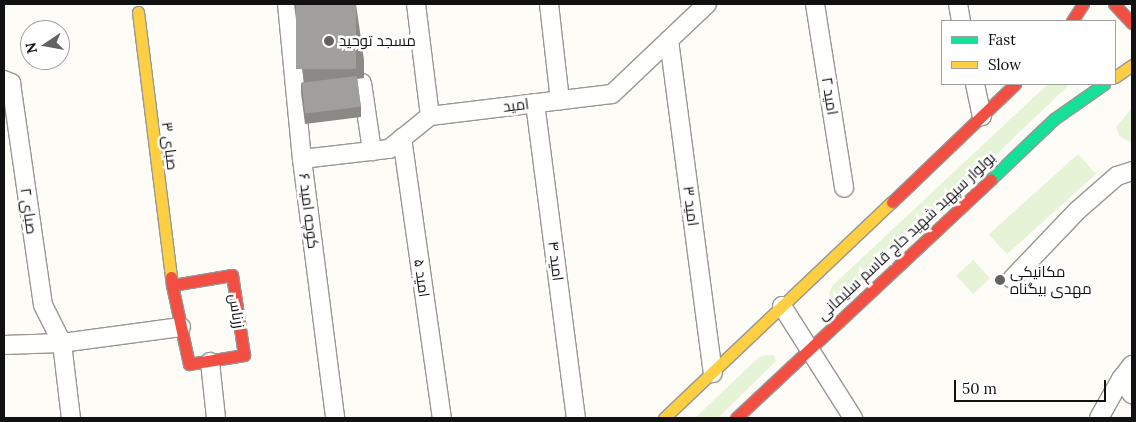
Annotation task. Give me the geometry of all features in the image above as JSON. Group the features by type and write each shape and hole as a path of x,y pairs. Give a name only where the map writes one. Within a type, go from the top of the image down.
{"main road":[{"path":"1073,20 1084,4"},
{"path":"1114,4 1132,23"},
{"name":"صبای ۳","path":"138,12 172,285"},
{"path":"1116,76 1132,65"},
{"path":"664,418 1014,85"},
{"name":"بولوار سپهبد شهید حاج قاسم سلیمانی","path":"736,418 1054,118 1103,85"},
{"name":"زرناس","path":"232,275 244,355 189,364 172,285 232,275"}],"street":[{"name":"کوچه امید ۶","path":"287,4 302,159 335,418"},
{"path":"302,159 389,150 430,116 416,4"},
{"path":"549,4 560,100"},
{"name":"امید ۲","path":"815,4 844,188"},
{"path":"958,4 961,20"},
{"name":"امید","path":"430,116 612,94 703,6"},
{"name":"امید ۳","path":"669,40 713,373"},
{"name":"صبای ۲","path":"4,80 11,83 43,305 62,343"},
{"path":"362,83 372,151"},
{"path":"975,85 982,116"},
{"name":"امید ۴","path":"535,103 576,418"},
{"name":"امید ۵","path":"402,138 442,418"},
{"path":"1012,279 1078,210 1116,176 1132,171"},
{"path":"782,306 853,418"},
{"path":"4,345 62,343 181,327"},
{"path":"62,343 71,418"},
{"path":"210,362 216,418"},
{"path":"1099,418 1121,379 1132,365"},
{"path":"1121,379 1132,394"}],"green space":[{"path":"1047,85 1069,85 848,296 837,301 831,300 829,294 833,285"},
{"path":"1132,108 1132,143 1120,137 1116,127"},
{"path":"1078,154 1096,174 1007,254 989,234"},
{"path":"973,260 990,278 973,294 956,276"},
{"path":"774,355 776,361 718,418 695,418 759,357"}],"building":[{"name":"مسجد توحید","path":"296,4 356,4 356,69 296,69"},
{"path":"357,76 361,107 305,114 301,83"}],"traffic: fast":[{"path":"991,179 1054,119 1103,85"}],"traffic: slow":[{"path":"138,12 171,277"},
{"path":"1116,76 1132,65"},
{"path":"664,418 892,202"}],"traffic: jam":[{"path":"1073,20 1083,4"},
{"path":"1114,4 1132,23"},
{"path":"892,202 1014,85"},
{"path":"736,418 991,179"},
{"path":"171,277 172,285 189,364 244,355 232,275 172,285"}],"place":[{"name":"مسجد توحید","path":"329,41"},
{"name":"مکانیکی مهدی بیگناه","path":"1000,280"}]}
